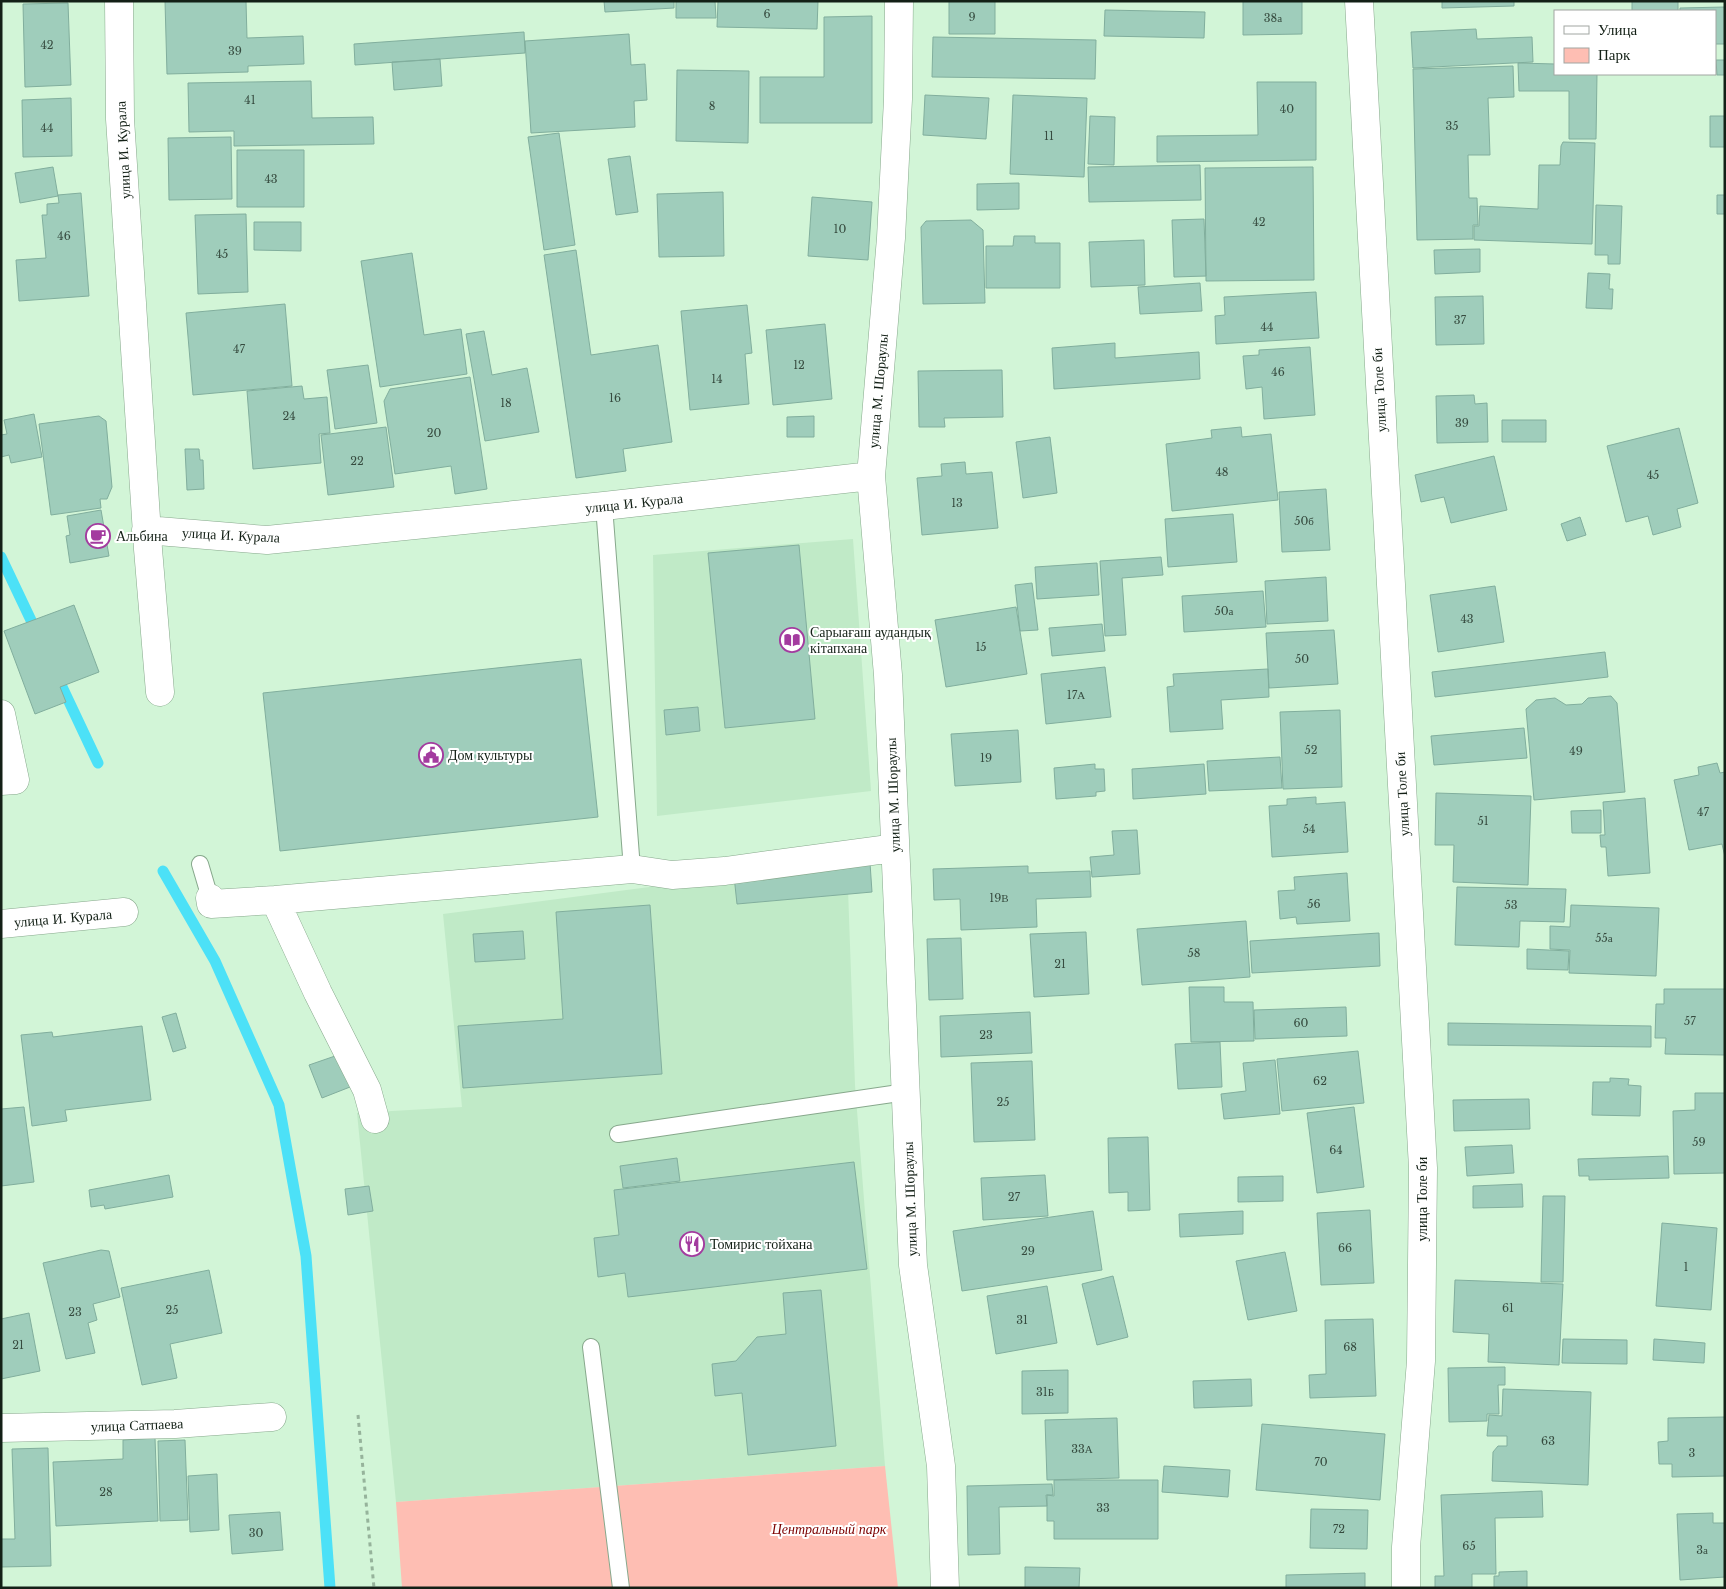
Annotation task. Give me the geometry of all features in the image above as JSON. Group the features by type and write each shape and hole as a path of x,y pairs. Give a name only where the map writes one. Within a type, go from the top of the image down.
{"street":[{"name":"улица И. Курала","path":"119,1 120,119 146,530 267,540 604,506 871,476"},
{"name":"улица М. Шораулы","path":"899,1 898,99 891,238 871,476 888,675 913,1264 941,1466 945,1588"},
{"name":"улица Толе би","path":"1359,1 1423,1168 1421,1361 1406,1548 1406,1588"},
{"path":"146,530 160,692"},
{"path":"1,714 15,780 1,781"},
{"path":"210,898 211,904 275,900 632,869 672,875 725,871 895,848"},
{"path":"275,900 366,1090 375,1119"},
{"name":"улица И. Курала","path":"1,924 124,912"},
{"name":"улица Сатпаева","path":"1,1428 175,1424 272,1417"}],"lane":[{"path":"604,506 632,869"},
{"path":"200,864 210,898"},
{"path":"618,1134 906,1092"},
{"path":"591,1347 621,1588"}],"path":[{"path":"358,1415 374,1588"}],"shaded area":[{"path":"853,539 871,791 657,816 653,555"},
{"name":"Томирис тойхана","path":"847,861 855,1085 885,1466 396,1502 357,1113 462,1107 443,914"}],"green space":[{"name":"Центральный парк","path":"885,1466 898,1588 402,1588 396,1502"}],"building":[{"path":"165,1 246,1 247,38 303,36 304,64 248,66 248,72 167,74"},
{"path":"604,1 674,1 674,8 605,12"},
{"path":"676,1 715,1 716,18 676,18"},
{"path":"718,1 818,1 817,29 717,27"},
{"path":"949,1 995,1 995,34 949,34"},
{"path":"1243,1 1302,1 1302,34 1243,35"},
{"path":"1442,1 1514,1 1514,6 1442,8"},
{"path":"1632,1 1678,1 1678,10 1632,10"},
{"path":"68,3 71,85 25,87 23,4"},
{"path":"1725,7 1725,44 1716,44 1716,10 1680,10 1680,8"},
{"path":"1105,10 1205,12 1204,38 1104,36"},
{"path":"872,16 872,123 760,123 760,77 824,77 824,17"},
{"path":"1476,29 1477,39 1532,37 1533,62 1413,68 1411,32"},
{"path":"524,32 525,53 355,65 354,44"},
{"path":"629,34 631,65 645,64 647,100 634,101 635,127 531,133 525,41"},
{"path":"933,37 1096,40 1095,79 932,77"},
{"path":"440,59 442,86 394,90 392,62"},
{"path":"1716,60 1725,60 1725,75 1717,75"},
{"path":"1518,63 1554,64 1554,75 1597,75 1596,139 1569,139 1569,91 1519,91"},
{"path":"1513,66 1514,97 1488,98 1490,155 1468,155 1469,198 1477,198 1478,225 1473,225 1473,239 1417,240 1413,69"},
{"path":"677,70 749,71 748,143 676,141"},
{"path":"311,81 312,118 373,117 374,144 234,146 234,131 189,132 188,83"},
{"path":"1257,82 1316,82 1316,160 1157,162 1157,136 1258,135"},
{"path":"925,95 989,98 986,139 923,135"},
{"path":"1013,95 1087,98 1084,177 1010,174"},
{"path":"71,98 72,156 23,157 22,100"},
{"path":"1090,116 1115,117 1114,165 1088,164"},
{"path":"1710,116 1725,116 1725,147 1710,147"},
{"path":"559,133 575,245 544,250 528,137"},
{"path":"231,137 232,199 169,200 168,138"},
{"path":"1563,142 1595,143 1592,244 1474,240 1474,226 1479,226 1480,206 1538,209 1539,165 1560,165"},
{"path":"237,150 304,150 304,207 237,207"},
{"path":"630,156 638,212 616,215 608,159"},
{"path":"1200,165 1201,200 1089,202 1088,167"},
{"path":"53,167 58,196 20,203 15,173"},
{"path":"1313,167 1314,280 1206,281 1205,168"},
{"path":"1019,183 1019,209 977,210 977,184"},
{"path":"723,192 724,256 659,257 657,194"},
{"path":"81,193 89,296 19,301 16,260 46,258 42,215 47,215 47,204 59,203 58,195"},
{"path":"1717,195 1725,195 1725,214 1717,214"},
{"path":"812,197 872,202 868,260 808,256"},
{"path":"1596,205 1622,206 1620,264 1608,264 1608,255 1595,255"},
{"path":"246,214 248,292 198,294 195,215"},
{"path":"1204,219 1206,276 1174,277 1172,220"},
{"path":"971,220 983,230 985,303 923,304 921,227 926,221"},
{"path":"254,222 301,222 301,251 254,250"},
{"path":"1014,236 1035,236 1035,243 1060,243 1060,288 986,288 986,246 1013,246"},
{"path":"1144,240 1145,285 1091,287 1089,242"},
{"path":"1480,249 1480,272 1435,274 1434,250"},
{"path":"576,250 591,355 658,345 672,442 623,449 626,471 576,478 544,255"},
{"path":"412,253 424,335 461,329 467,374 380,387 361,261"},
{"path":"1588,273 1610,274 1609,289 1613,289 1612,309 1586,308"},
{"path":"1200,283 1202,311 1140,314 1138,287"},
{"path":"1316,292 1319,338 1216,344 1215,316 1225,315 1224,297"},
{"path":"1483,296 1484,344 1436,345 1435,297"},
{"path":"285,304 292,386 193,395 186,313"},
{"path":"747,305 752,353 745,354 749,404 690,410 681,311"},
{"path":"825,324 832,399 773,405 766,330"},
{"path":"484,331 492,375 527,368 539,432 485,441 466,334"},
{"path":"1115,343 1115,358 1199,352 1200,379 1054,389 1052,348"},
{"path":"1310,347 1315,415 1264,419 1262,387 1246,389 1243,356 1259,355 1259,350"},
{"path":"368,365 377,423 335,429 327,370"},
{"path":"1002,370 1003,417 944,418 945,427 919,427 918,371"},
{"path":"470,377 487,489 455,494 451,466 395,474 384,401 390,389"},
{"path":"302,386 304,399 327,397 330,433 319,434 321,463 253,469 247,391"},
{"path":"1474,395 1475,404 1487,403 1488,442 1437,443 1436,396"},
{"path":"34,414 42,457 11,463 9,455 1,457 1,435 7,434 4,420"},
{"path":"99,416 106,421 112,487 107,499 100,499 101,508 51,515 39,424"},
{"path":"814,416 814,437 787,437 787,417"},
{"path":"1502,420 1546,420 1546,442 1502,442"},
{"path":"386,427 394,487 328,495 321,435"},
{"path":"1241,427 1242,437 1271,434 1278,500 1172,511 1166,444 1212,438 1211,430"},
{"path":"1679,428 1698,503 1677,509 1681,527 1653,535 1648,516 1626,522 1607,446"},
{"path":"1050,437 1057,493 1023,498 1016,442"},
{"path":"185,449 199,449 200,460 203,460 204,489 187,490"},
{"path":"1494,456 1507,510 1451,523 1444,497 1421,502 1415,475"},
{"path":"965,462 966,474 992,472 998,528 922,535 917,478 942,476 941,464"},
{"path":"1326,489 1330,550 1282,552 1279,492"},
{"path":"101,510 109,556 70,563 66,536 70,535 67,516"},
{"path":"1233,514 1237,562 1168,567 1165,519"},
{"path":"1580,517 1586,535 1567,541 1561,524"},
{"path":"799,545 815,719 725,728 708,553"},
{"path":"1161,557 1163,575 1122,578 1126,635 1105,636 1100,561"},
{"path":"1097,563 1099,595 1037,599 1035,567"},
{"path":"1326,577 1328,621 1267,624 1265,581"},
{"path":"1032,583 1038,630 1020,631 1015,585"},
{"path":"1495,586 1504,642 1438,652 1430,595"},
{"path":"1263,591 1266,627 1184,632 1182,596"},
{"path":"74,605 99,672 60,687 66,702 35,714 4,631"},
{"path":"1016,607 1027,674 946,687 935,620"},
{"path":"1102,624 1105,651 1052,656 1049,628"},
{"path":"1334,630 1338,684 1269,688 1266,633"},
{"path":"1605,652 1608,677 1435,697 1432,672"},
{"name":"Дом культуры","path":"581,659 598,817 280,851 263,693"},
{"path":"1105,667 1111,717 1046,724 1041,674"},
{"path":"1268,669 1269,697 1221,700 1223,729 1170,732 1167,687 1174,686 1173,674"},
{"path":"1611,696 1617,703 1625,792 1534,800 1526,709 1536,700 1555,698 1566,705 1582,704 1588,698"},
{"path":"698,707 700,731 666,735 664,710"},
{"path":"1340,710 1342,787 1283,789 1280,712"},
{"path":"1524,728 1527,758 1434,765 1431,736"},
{"path":"1018,730 1021,782 955,786 951,734"},
{"path":"1280,757 1282,788 1209,791 1207,761"},
{"path":"1717,763 1720,773 1725,772 1725,857 1722,844 1689,850 1674,780 1699,775 1698,767"},
{"path":"1095,764 1095,769 1104,769 1105,791 1096,792 1096,796 1056,799 1054,768"},
{"path":"1204,764 1206,794 1133,799 1132,769"},
{"path":"1436,793 1531,796 1528,885 1453,882 1454,845 1435,845"},
{"path":"1316,797 1316,804 1345,802 1348,852 1272,857 1269,806 1287,805 1287,799"},
{"path":"1645,798 1650,873 1608,876 1606,847 1601,847 1600,835 1605,835 1603,802"},
{"path":"1601,810 1601,833 1572,833 1571,811"},
{"path":"1137,830 1140,874 1092,877 1090,857 1114,855 1112,831"},
{"path":"870,863 872,892 737,904 734,876"},
{"path":"1028,866 1028,873 1090,871 1091,897 1036,899 1037,927 961,930 960,899 934,900 933,869"},
{"path":"1347,873 1350,921 1297,924 1296,917 1280,919 1278,891 1295,890 1294,877"},
{"path":"1457,887 1566,889 1564,922 1520,921 1519,947 1455,945"},
{"path":"650,905 662,1074 463,1088 458,1026 563,1019 556,912"},
{"path":"1571,905 1659,908 1656,976 1569,973 1570,950 1550,949 1550,926 1570,927"},
{"path":"1246,921 1250,977 1142,985 1137,929"},
{"path":"523,931 525,959 475,962 473,934"},
{"path":"1086,932 1089,994 1034,997 1030,934"},
{"path":"1379,933 1380,966 1252,973 1250,941"},
{"path":"961,938 963,999 929,1000 927,939"},
{"path":"1527,949 1569,951 1568,970 1527,969"},
{"path":"1189,987 1224,987 1224,1002 1253,1002 1254,1041 1191,1042"},
{"path":"1664,989 1725,989 1725,1055 1665,1054 1666,1038 1655,1038 1656,1004 1664,1004"},
{"path":"1346,1007 1347,1036 1255,1039 1254,1010"},
{"path":"1030,1012 1032,1053 941,1057 940,1016"},
{"path":"176,1013 186,1048 173,1052 162,1017"},
{"path":"1448,1023 1651,1026 1651,1047 1448,1045"},
{"path":"142,1026 151,1100 65,1110 67,1121 32,1126 21,1035 52,1032 53,1037"},
{"path":"1220,1042 1222,1087 1178,1089 1175,1044"},
{"path":"1358,1051 1364,1103 1282,1111 1277,1059"},
{"path":"338,1055 350,1087 322,1098 309,1065"},
{"path":"1275,1060 1280,1114 1224,1119 1221,1094 1246,1091 1243,1063"},
{"path":"1032,1061 1035,1140 974,1142 971,1063"},
{"path":"1610,1078 1629,1079 1628,1085 1641,1086 1640,1116 1592,1115 1593,1082 1610,1082"},
{"path":"1695,1093 1725,1093 1725,1173 1674,1174 1673,1111 1695,1110"},
{"path":"1529,1099 1530,1129 1454,1131 1453,1100"},
{"path":"24,1107 34,1182 1,1186 1,1109"},
{"path":"1354,1107 1364,1187 1317,1193 1307,1113"},
{"path":"1148,1137 1150,1210 1128,1211 1128,1192 1109,1193 1108,1138"},
{"path":"1512,1145 1514,1173 1467,1176 1465,1147"},
{"path":"1668,1156 1669,1178 1589,1180 1589,1176 1579,1176 1578,1159"},
{"path":"677,1158 680,1181 623,1188 620,1166"},
{"path":"854,1162 867,1269 628,1297 625,1273 598,1277 594,1238 619,1235 614,1190"},
{"path":"169,1175 173,1197 105,1209 104,1205 91,1207 89,1190"},
{"path":"1045,1175 1048,1216 983,1220 981,1178"},
{"path":"1283,1176 1283,1201 1238,1202 1238,1177"},
{"path":"1522,1184 1523,1207 1473,1208 1473,1186"},
{"path":"369,1186 373,1211 348,1215 345,1189"},
{"path":"1543,1196 1565,1196 1563,1282 1541,1282"},
{"path":"1370,1210 1374,1283 1321,1285 1317,1213"},
{"path":"1093,1211 1102,1270 962,1291 953,1231"},
{"path":"1243,1211 1243,1234 1180,1237 1179,1214"},
{"path":"1662,1223 1717,1228 1711,1310 1656,1306"},
{"path":"101,1250 109,1251 120,1297 93,1304 97,1320 88,1323 95,1353 66,1359 43,1263"},
{"path":"1285,1252 1297,1311 1248,1320 1236,1261"},
{"path":"209,1270 222,1333 170,1344 177,1378 142,1385 121,1288"},
{"path":"1113,1276 1128,1337 1097,1345 1082,1284"},
{"path":"1455,1280 1563,1284 1559,1365 1488,1362 1489,1334 1453,1332"},
{"path":"1047,1286 1057,1343 996,1354 987,1296"},
{"path":"821,1290 836,1446 748,1455 742,1393 715,1396 712,1364 736,1361 757,1337 786,1334 783,1293"},
{"path":"29,1313 40,1371 1,1379 1,1319"},
{"path":"1373,1319 1376,1396 1310,1398 1309,1375 1326,1374 1325,1320"},
{"path":"1563,1339 1627,1340 1627,1364 1562,1363"},
{"path":"1654,1339 1705,1343 1704,1363 1653,1360"},
{"path":"1505,1367 1505,1385 1498,1385 1499,1414 1487,1414 1487,1421 1449,1422 1448,1368"},
{"path":"1068,1370 1068,1413 1022,1414 1022,1371"},
{"path":"1251,1379 1252,1406 1194,1408 1193,1381"},
{"path":"1503,1389 1591,1392 1588,1485 1492,1481 1493,1452 1498,1446 1507,1446 1507,1436 1487,1436 1489,1415 1502,1416"},
{"path":"1725,1417 1725,1476 1672,1477 1672,1464 1659,1464 1658,1442 1668,1441 1668,1418"},
{"path":"1117,1418 1119,1478 1047,1480 1045,1420"},
{"path":"1262,1424 1385,1434 1380,1500 1256,1490"},
{"path":"155,1438 158,1521 56,1526 53,1462 123,1459 123,1440"},
{"path":"185,1440 188,1520 160,1521 158,1441"},
{"path":"48,1448 51,1566 1,1567 1,1539 15,1539 12,1449"},
{"path":"1164,1466 1230,1470 1228,1497 1162,1492"},
{"path":"217,1474 219,1530 190,1532 188,1476"},
{"path":"1054,1480 1158,1480 1158,1539 1054,1539 1054,1521 1047,1521 1047,1495 1054,1496"},
{"path":"1052,1484 1053,1495 1046,1495 1047,1506 999,1507 1000,1554 968,1555 967,1486"},
{"path":"1542,1491 1543,1517 1495,1518 1496,1574 1472,1574 1472,1588 1435,1588 1435,1576 1444,1576 1441,1495"},
{"path":"1311,1509 1368,1510 1367,1549 1310,1548"},
{"path":"280,1512 283,1550 232,1554 229,1515"},
{"path":"1713,1513 1713,1523 1725,1523 1725,1577 1680,1580 1677,1514"},
{"path":"1025,1567 1080,1568 1079,1588 1025,1588"},
{"path":"1527,1571 1527,1588 1494,1588 1494,1576 1499,1576 1499,1572"},
{"path":"1365,1573 1365,1588 1286,1588 1286,1575"}],"waterway":[{"path":"1,557 38,635"},
{"path":"56,674 98,763"},
{"path":"163,871 215,961 279,1105 306,1256 330,1588"}],"place":[{"name":"Альбина","path":"98,536"},
{"name":"Сарыағаш аудандық кітапхана","path":"792,640"},
{"name":"Дом культуры","path":"431,755"},
{"name":"Томирис тойхана","path":"692,1244"}]}
